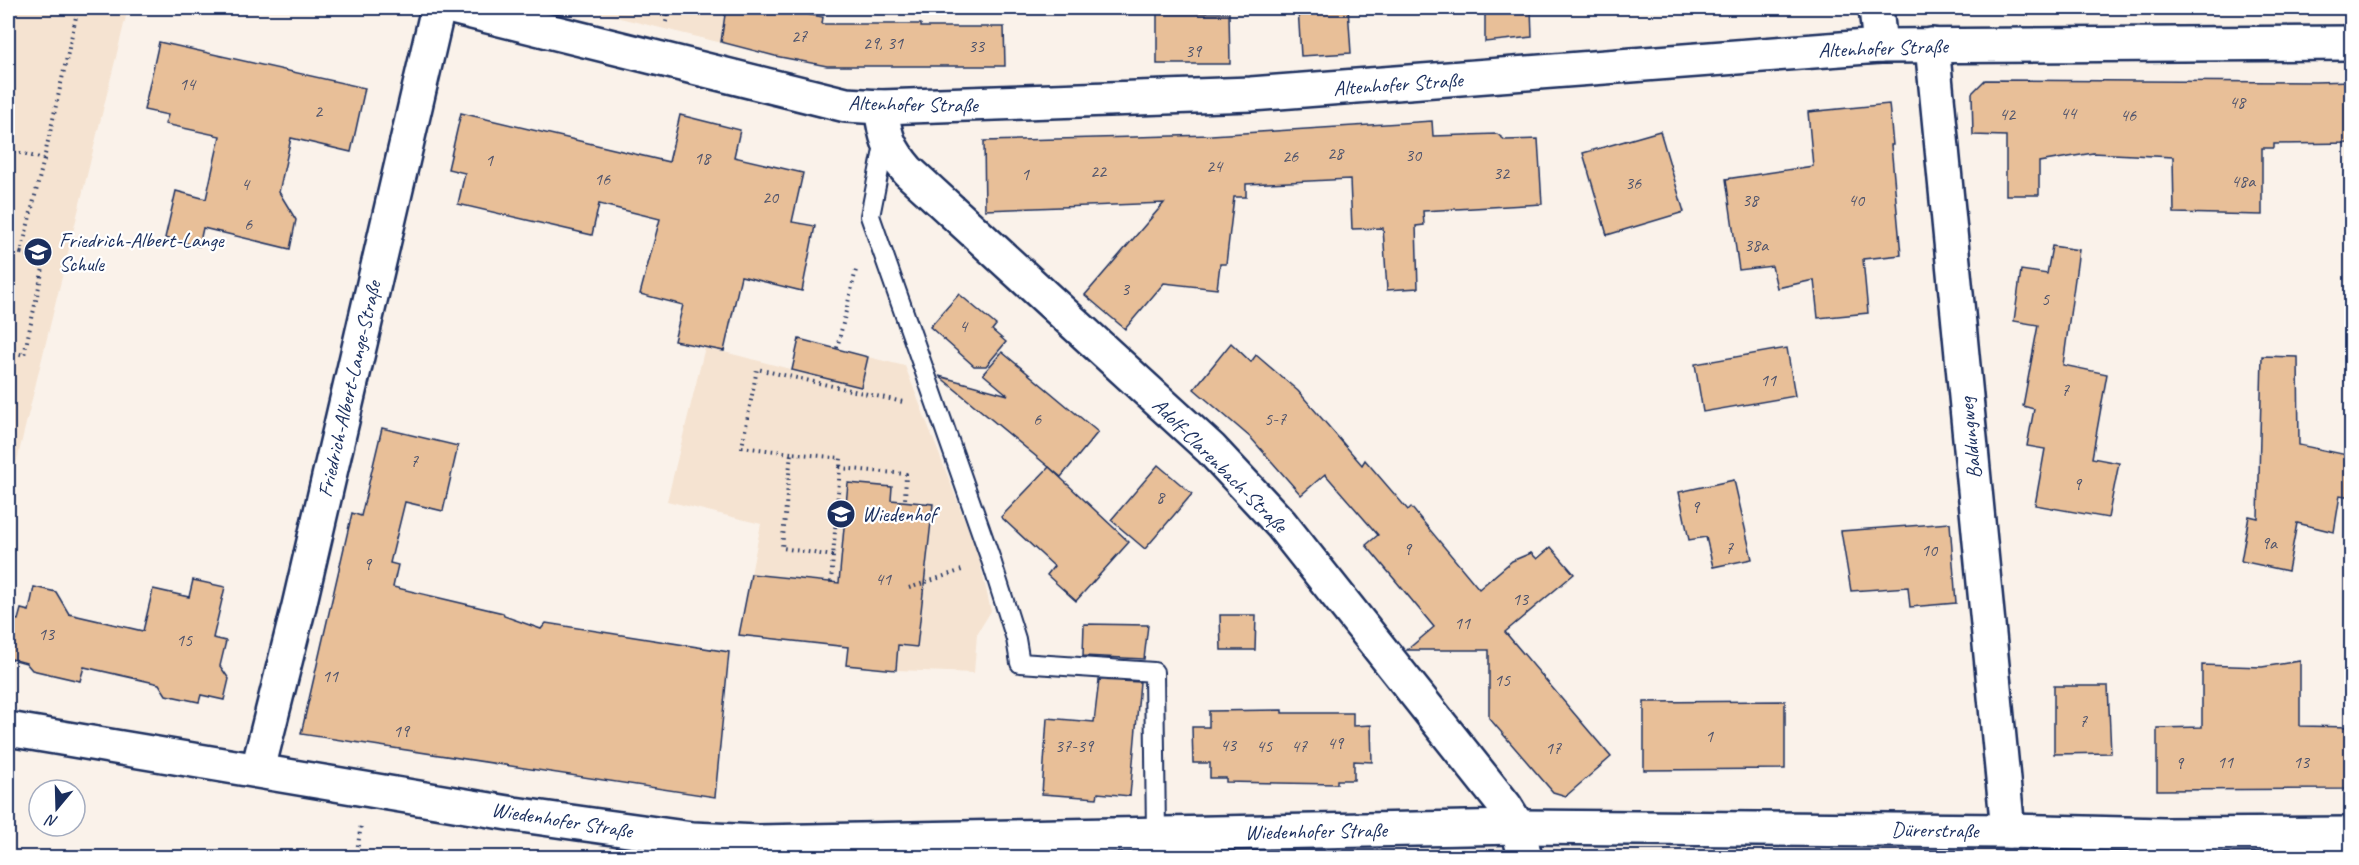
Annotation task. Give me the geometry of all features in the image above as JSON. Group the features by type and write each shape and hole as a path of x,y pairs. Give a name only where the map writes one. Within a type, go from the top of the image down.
{"street":[{"name":"Friedrich-Albert-Lange-Straße","path":"258,769 299,606 438,8"},
{"name":"Altenhofer Straße","path":"456,8 846,105 883,123 1880,46 2352,43"},
{"path":"1876,8 1880,46"},
{"name":"Baldungweg","path":"1932,45 2008,831"},
{"name":"Adolf-Clarenbach-Straße","path":"883,123 896,158 908,171 1211,449 1281,524 1505,806 1522,842"},
{"name":"Wiedenhofer Straße","path":"8,729 258,769 514,814 692,839 758,842 1156,834 1522,842"},
{"name":"Dürerstraße","path":"1522,842 2008,831 2164,835 2352,834"}],"lane":[{"path":"883,123 870,216 991,560 1016,639 1020,663 1154,672 1156,834"}],"path":[{"path":"21,252 78,8"},
{"path":"8,150 44,159"},
{"path":"837,348 870,216"},
{"path":"8,249 45,259 24,355 8,351"},
{"path":"831,582 841,458 742,447 757,369 938,410"},
{"path":"791,453 782,548 833,556"},
{"path":"840,468 906,474 905,501"},
{"path":"909,588 991,560"}],"shaded area":[{"name":"Friedrich-Albert-Lange Schule","path":"8,8 128,8 8,497"},
{"path":"579,8 729,8 722,43"},
{"name":"Wiedenhof","path":"705,347 860,387 868,357 905,366 978,554 991,611 977,634 974,673 896,670 846,665 848,647 739,634 761,524 667,501"}],"building":[{"path":"726,8 794,8 794,12 823,17 822,24 1004,27 1005,66 827,66 775,56 721,42"},
{"path":"1298,8 1348,8 1351,53 1301,56"},
{"path":"1485,8 1531,8 1532,37 1485,42"},
{"path":"1157,13 1229,13 1230,64 1157,64"},
{"path":"159,42 365,88 351,152 291,138 279,192 296,220 290,249 203,228 199,246 165,238 176,191 206,199 220,136 165,124 168,115 144,110"},
{"path":"1985,80 2352,81 2352,143 2274,144 2274,148 2262,148 2262,215 2174,213 2173,157 2093,153 2039,162 2039,195 2006,195 2006,136 1973,135 1972,93"},
{"path":"1889,104 1901,255 1863,259 1868,313 1818,318 1814,280 1777,288 1772,266 1739,270 1726,179 1813,166 1808,112"},
{"path":"461,113 669,162 680,115 740,130 734,157 803,173 792,222 815,226 802,291 741,276 724,351 674,341 683,305 640,294 660,219 599,204 592,235 458,204 465,173 448,169"},
{"path":"1432,121 1433,136 1497,134 1505,140 1538,139 1542,204 1423,211 1424,225 1416,226 1418,288 1387,290 1383,228 1352,229 1350,179 1246,184 1246,197 1234,197 1226,264 1220,264 1217,289 1164,283 1125,329 1085,295 1164,203 985,210 984,141 1211,135"},
{"path":"1660,131 1684,212 1607,235 1583,153"},
{"path":"2052,246 2079,250 2063,365 2107,374 2092,458 2119,463 2108,518 2035,505 2045,449 2027,446 2034,409 2023,406 2038,325 2014,321 2021,270 2047,274"},
{"path":"959,294 996,325 992,330 1006,342 986,366 974,366 930,327"},
{"path":"799,339 868,357 861,387 792,370"},
{"path":"1231,343 1251,362 1256,355 1298,391 1362,465 1365,460 1408,510 1411,507 1479,589 1512,561 1531,553 1537,559 1551,547 1574,574 1505,632 1611,757 1566,796 1553,792 1489,718 1489,650 1407,650 1434,627 1366,545 1378,535 1325,474 1301,495 1251,438 1194,389"},
{"path":"1787,348 1795,396 1703,412 1695,364"},
{"path":"1002,352 1098,432 1061,477 939,376 1008,395 983,374"},
{"path":"2262,356 2298,357 2299,445 2352,456 2352,497 2340,495 2334,532 2297,523 2288,571 2241,561 2249,516 2258,518"},
{"path":"382,428 458,446 443,511 405,502 390,563 398,565 393,587 503,613 504,616 541,629 546,623 729,652 715,797 301,734 352,513 361,516"},
{"path":"1158,465 1192,494 1145,549 1111,520"},
{"path":"1049,467 1129,542 1076,601 1047,575 1054,566 1001,517"},
{"path":"1734,480 1752,559 1713,567 1706,537 1689,540 1679,492"},
{"path":"848,483 892,487 891,500 933,504 917,647 898,645 896,670 846,665 848,647 739,635 751,574 839,583"},
{"path":"1950,523 1956,603 1910,607 1908,587 1851,591 1841,531"},
{"path":"193,580 225,587 213,638 226,641 220,666 229,679 224,700 201,695 199,702 166,695 159,684 84,667 80,681 32,670 26,663 8,658 8,618 18,620 21,609 29,611 34,587 56,592 69,614 143,631 153,589 189,597"},
{"path":"1220,615 1256,615 1255,650 1221,650"},
{"path":"1084,624 1148,625 1144,659 1083,656"},
{"path":"2300,661 2300,726 2352,727 2352,789 2157,790 2157,728 2202,727 2202,665 2262,667"},
{"path":"1099,680 1140,682 1130,796 1098,793 1097,798 1042,794 1047,718 1094,722"},
{"path":"2054,686 2108,686 2111,753 2054,754"},
{"path":"1785,701 1785,769 1644,770 1644,702"},
{"path":"1282,710 1282,713 1353,713 1353,726 1371,725 1372,762 1354,761 1354,780 1337,780 1337,784 1226,782 1226,778 1210,778 1210,763 1193,763 1192,727 1209,727 1209,711"}],"place":[{"name":"Friedrich-Albert-Lange Schule","path":"38,252"},
{"name":"Wiedenhof","path":"841,514"}]}
